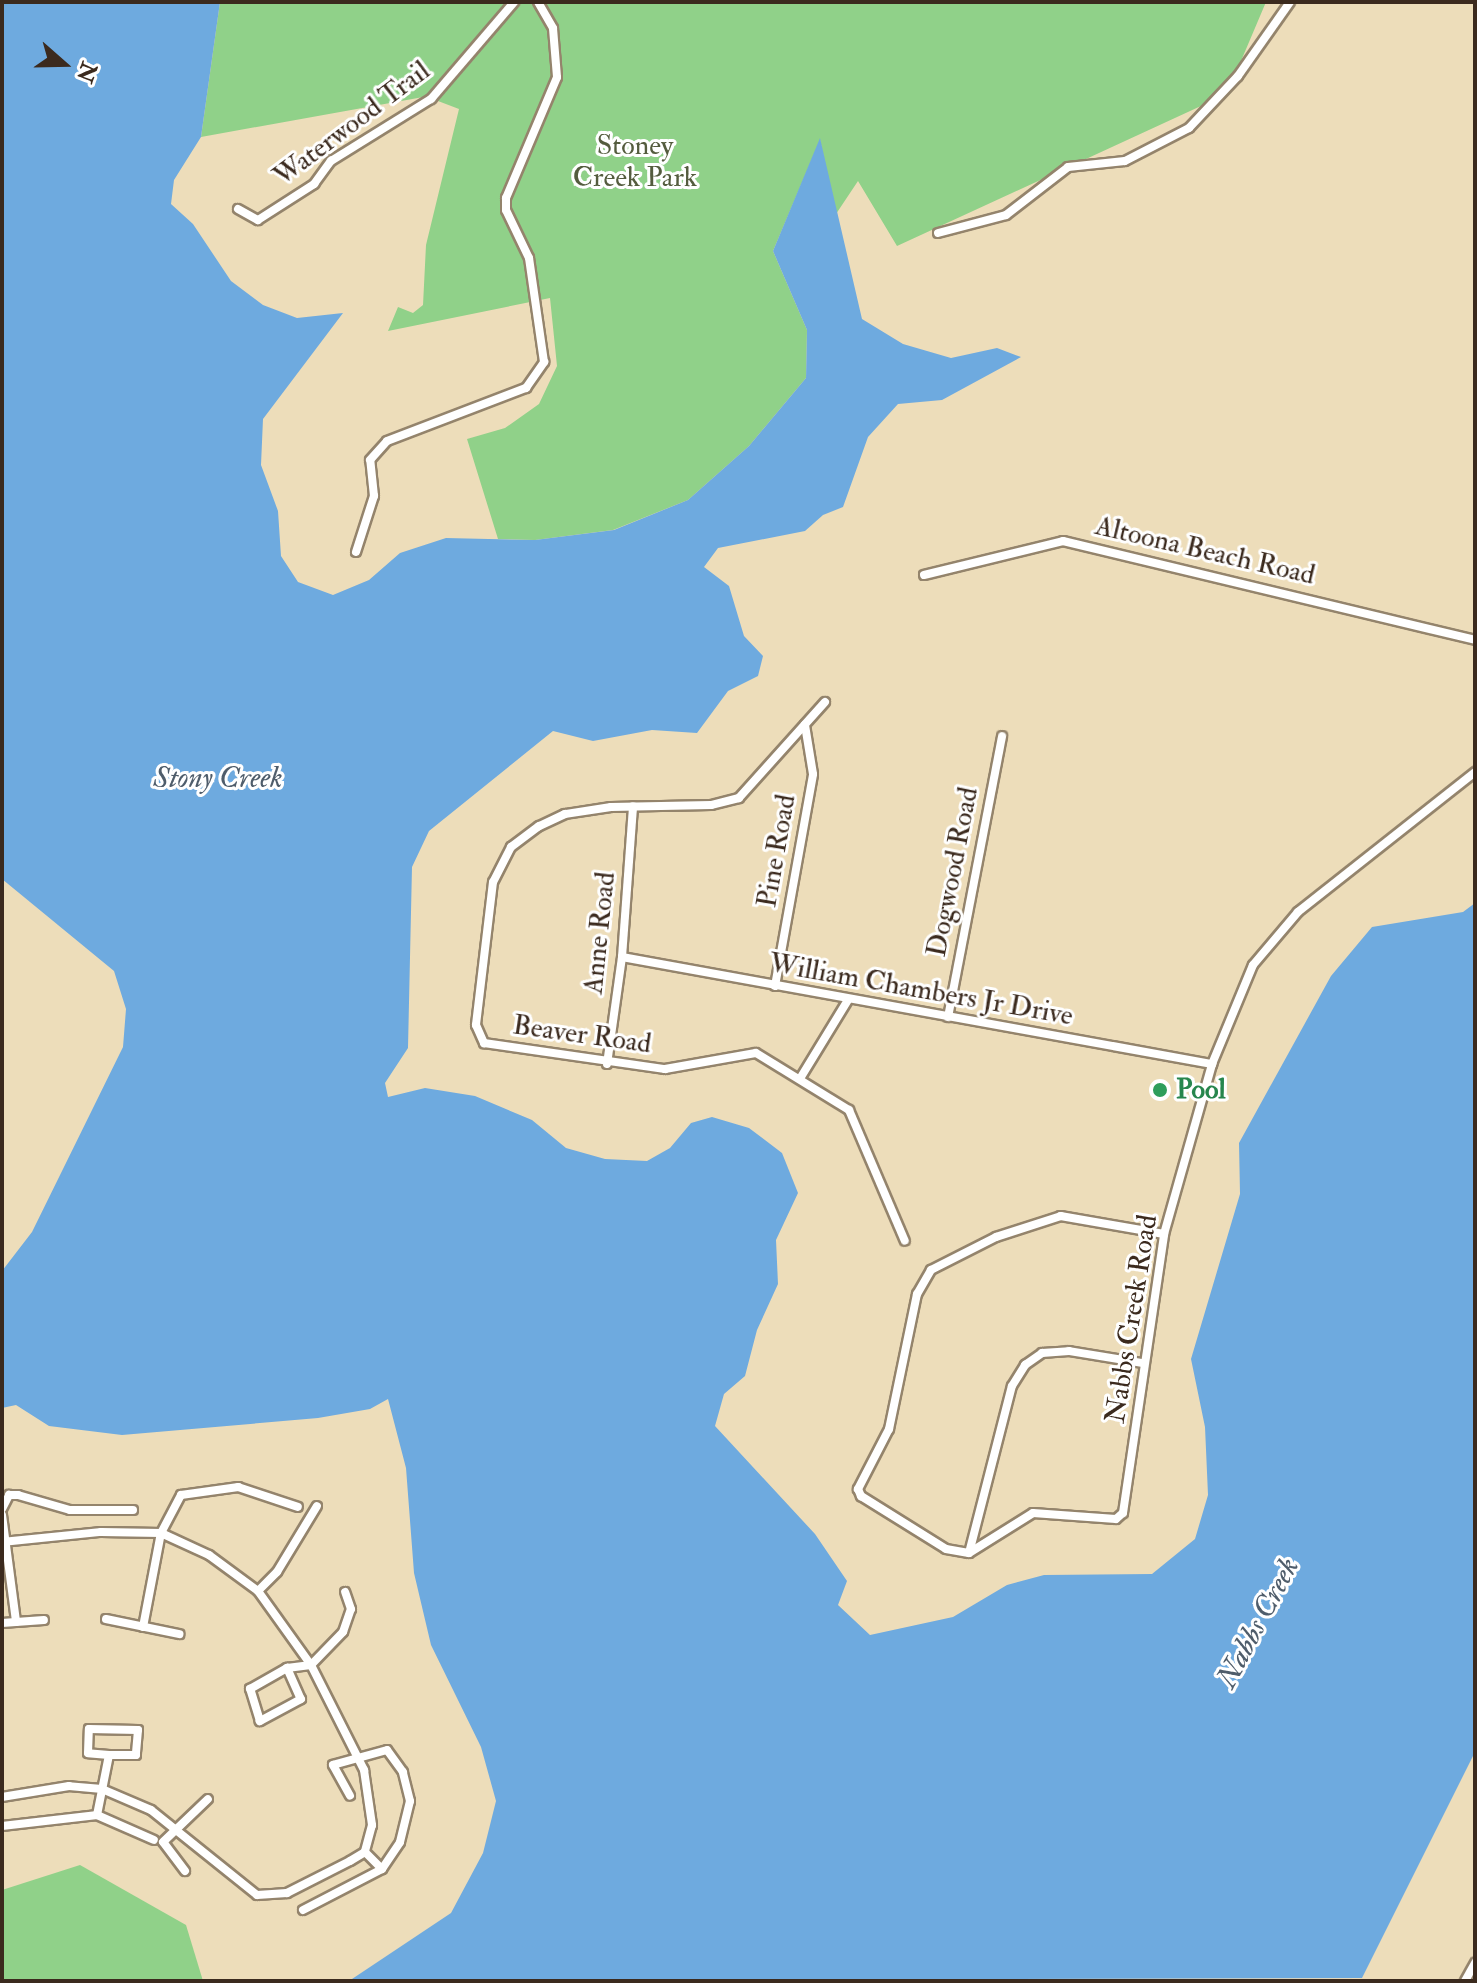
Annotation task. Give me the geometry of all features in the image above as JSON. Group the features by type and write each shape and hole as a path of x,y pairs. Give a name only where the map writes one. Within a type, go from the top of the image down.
{"street":[{"name":"Waterwood Trail","path":"238,209 258,220 314,184 331,161 431,99 514,2"},
{"path":"356,552 374,496 370,460 387,441 526,388 544,362 529,258 506,210 506,198 557,77 553,28 538,2"},
{"path":"938,233 1006,215 1068,167 1125,161 1189,128 1238,76 1290,2"},
{"name":"Altoona Beach Road","path":"924,575 1063,541 1396,617 1475,640"},
{"path":"633,806 711,805 739,798 825,702"},
{"name":"Pine Road","path":"775,986 813,774 805,725"},
{"name":"Dogwood Road","path":"948,1017 1002,736"},
{"name":"Nabbs Creek Road","path":"969,1553 1033,1513 1116,1519 1123,1513 1144,1393 1142,1363 1164,1234 1212,1064 1253,965 1298,912 1475,772"},
{"name":"Anne Road","path":"607,1064 622,957 633,806"},
{"name":"Beaver Road","path":"633,806 565,814 539,826 502,861 493,882 480,983 476,1025 484,1043 607,1064 665,1069 756,1053 801,1077 849,1110 905,1241"},
{"name":"William Chambers Jr Drive","path":"622,957 1212,1064"},
{"path":"801,1077 848,1000"},
{"path":"1142,1363 1069,1351 1042,1353 1025,1365 1009,1396 969,1553 946,1549 861,1496 858,1489 889,1429 917,1294 931,1270 996,1237 1061,1216 1164,1234"},
{"path":"143,1627 161,1533 181,1495 213,1487 238,1487 298,1507"},
{"path":"2,1509 9,1495 18,1495 70,1510 133,1510"},
{"path":"258,1591 277,1572 317,1506"},
{"path":"2,1515 16,1622"},
{"path":"4,1542 101,1532 161,1533 209,1555 258,1591 311,1665 356,1755 373,1808 365,1852"},
{"path":"287,1668 301,1699 260,1721 250,1689 287,1668 311,1665 343,1632 351,1609 345,1592"},
{"path":"106,1619 179,1634"},
{"path":"2,1623 44,1620"},
{"path":"89,1729 138,1730 136,1755 109,1755 88,1753 89,1729"},
{"path":"303,1910 382,1869 400,1842 410,1801 387,1750 356,1755 333,1765 350,1796"},
{"path":"97,1815 109,1755"},
{"path":"2,1797 69,1786 102,1789 151,1810 257,1895 287,1893 365,1852"},
{"path":"185,1871 163,1842 174,1827 208,1799"},
{"path":"2,1826 97,1815 154,1840"},
{"path":"365,1852 382,1869"},
{"path":"1465,1981 1475,1963"}],"green space":[{"name":"Stoney Creek Park","path":"220,2 1266,2 1227,94 897,246 858,181 836,214 820,140 773,251 807,330 806,378 749,446 688,500 613,530 535,540 498,539 467,439 505,428 539,404 557,366 550,298 388,331 398,307 413,313 423,305 426,245 459,109 438,101 440,94 201,137"},
{"path":"80,1865 186,1925 203,1981 2,1981 2,1890"}],"water":[{"name":"Stony Creek","path":"2,2 220,2 201,137 174,180 171,204 193,224 231,281 263,305 297,318 343,313 263,419 261,465 278,511 281,556 298,582 333,595 369,580 400,553 446,538 535,540 614,530 688,500 749,446 806,378 807,330 773,251 820,138 862,319 903,344 951,358 997,348 1021,357 942,400 898,404 868,437 843,507 823,515 805,531 718,548 704,567 729,586 744,636 763,656 758,676 728,691 697,733 652,730 593,741 553,731 429,831 412,867 408,1048 385,1083 388,1097 425,1088 475,1096 532,1120 566,1148 605,1159 647,1161 670,1148 691,1123 712,1117 749,1128 782,1153 798,1193 776,1240 778,1284 757,1330 745,1376 724,1394 715,1426 815,1534 847,1581 838,1605 870,1635 953,1617 1007,1585 1044,1575 1152,1574 1195,1539 1208,1495 1205,1427 1191,1359 1240,1194 1239,1143 1331,976 1372,927 1463,912 1475,903 1475,1752 1362,1978 349,1981 451,1913 483,1853 496,1801 481,1747 431,1645 414,1573 406,1468 388,1399 370,1409 318,1418 122,1435 49,1426 16,1405 2,1408 2,1271 32,1232 123,1047 126,1009 114,971 2,879"}],"place":[{"name":"Pool","path":"1160,1090"}],"water label":[{"name":"Nabbs Creek","path":"1258,1623"}]}
